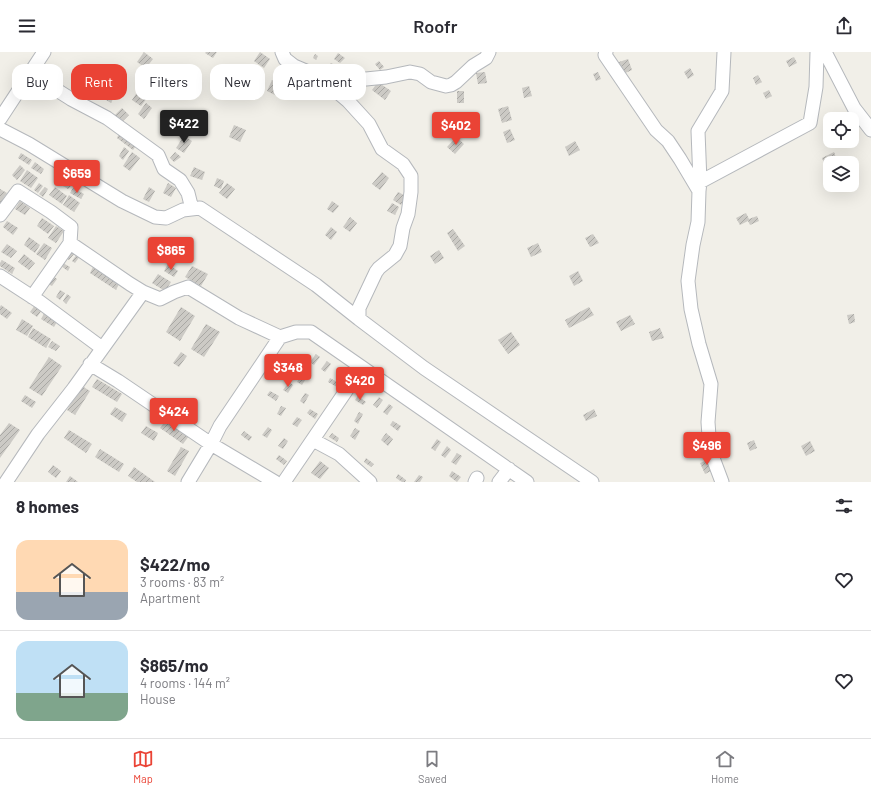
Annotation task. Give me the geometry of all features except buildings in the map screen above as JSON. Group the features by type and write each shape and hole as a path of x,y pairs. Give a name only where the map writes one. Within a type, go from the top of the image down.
{"street":[{"path":"36,64 44,52"},
{"path":"282,52 285,59 291,64"},
{"path":"366,80 410,72 420,74 431,82 446,86 451,85 473,66 486,58 489,52"},
{"path":"606,52 605,55 656,130 668,141 699,187"},
{"path":"722,482 710,450 708,422 711,384 698,344 691,309 688,281 698,222 698,131 722,91 724,52"},
{"path":"699,187 810,123 816,87 817,52"},
{"path":"825,52 854,108 871,130"},
{"path":"63,93 107,118 158,155 164,169 180,180 188,194 192,209"},
{"path":"0,119 12,100"},
{"path":"347,100 369,124 382,150 403,164 411,176 411,192 408,214 402,228 400,246 395,255 376,272 359,308 358,319"},
{"path":"0,129 28,144 122,201 155,217 166,218 183,210 200,208 309,280 424,368 592,482"},
{"path":"0,216 18,191 71,227 70,243 32,297"},
{"path":"70,243 143,292 160,299 188,287 239,318 280,337"},
{"path":"0,276 32,297 102,348"},
{"path":"6,482 38,434 74,388 143,292"},
{"path":"188,482 220,426 280,337 296,332 311,332 527,482"},
{"path":"90,364 124,385 211,444 275,482"},
{"path":"284,482 352,382"},
{"path":"313,440 339,454 370,482"},
{"path":"499,482 508,469"}]}
